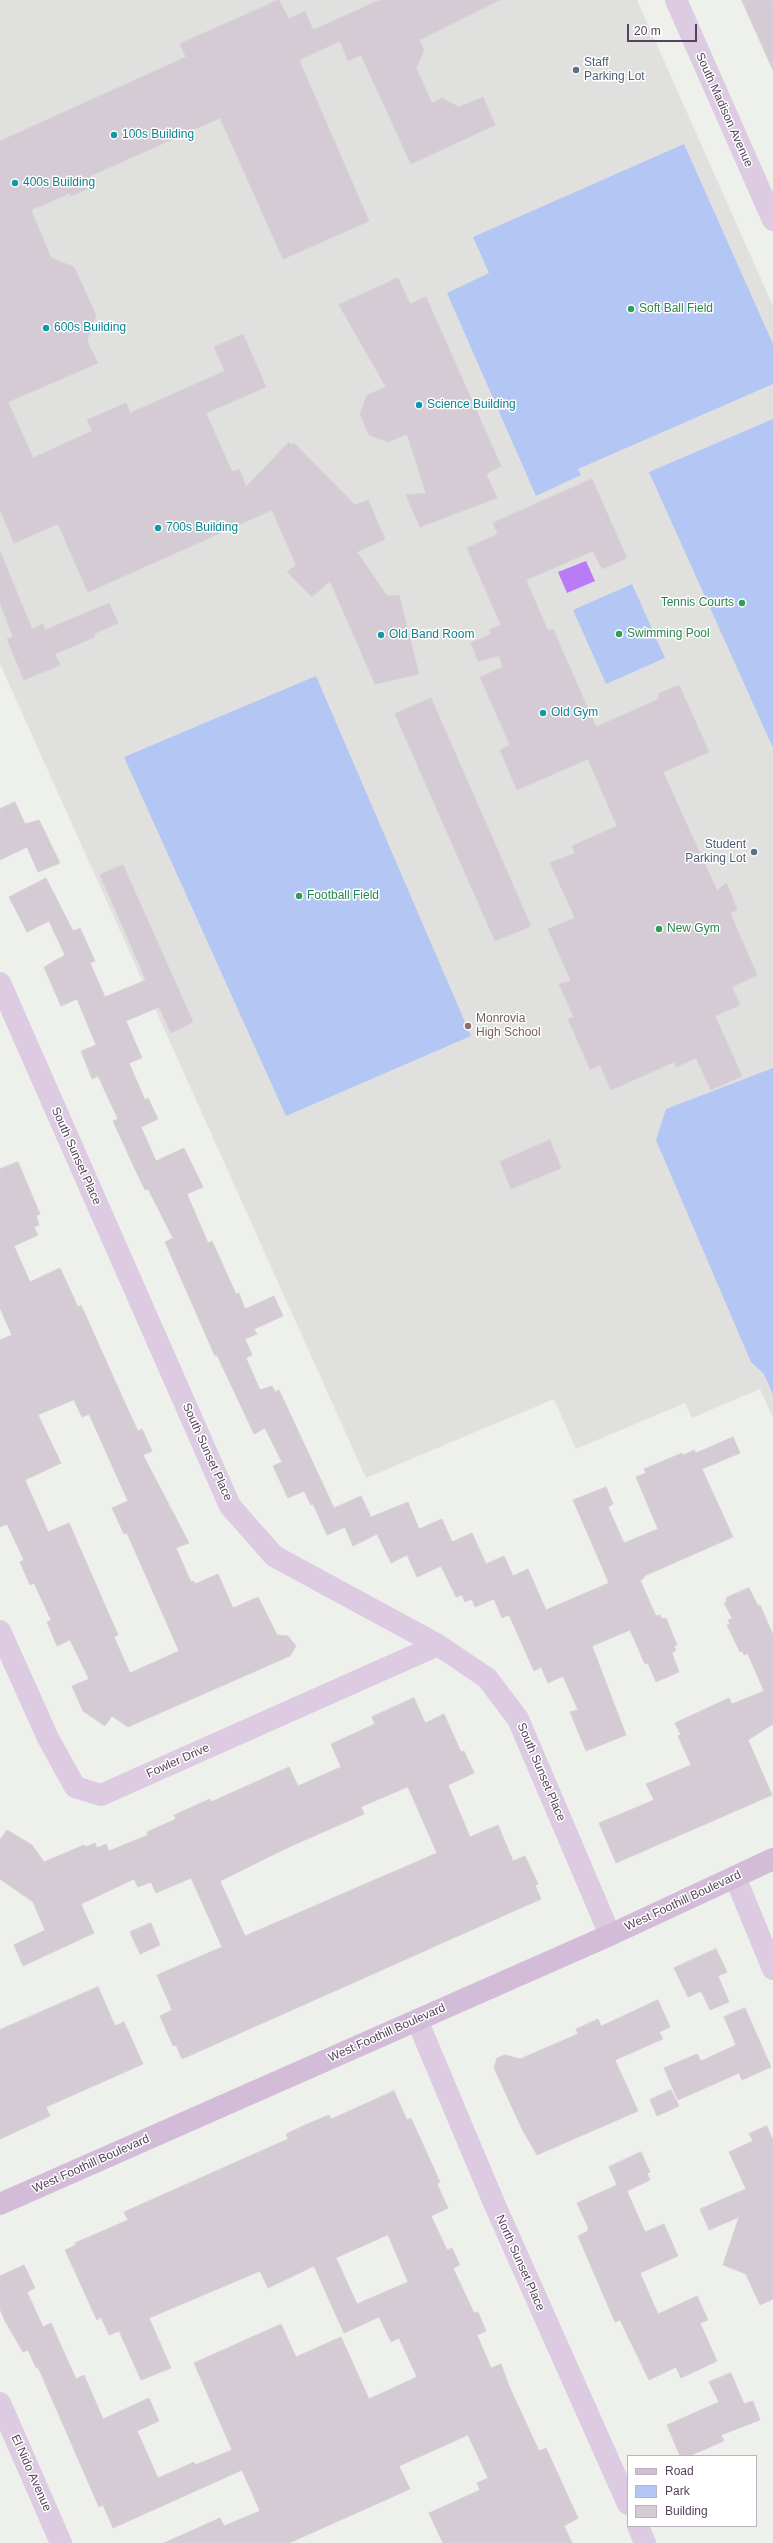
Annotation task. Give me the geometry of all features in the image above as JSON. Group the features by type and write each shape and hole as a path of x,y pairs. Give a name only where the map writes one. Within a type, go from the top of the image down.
{"main road":[{"name":"West Foothill Boulevard","path":"0,2204 610,1935 773,1859"}],"street":[{"name":"South Madison Avenue","path":"676,0 773,220"},
{"name":"South Sunset Place","path":"0,983 230,1506 274,1556 438,1645 487,1678 518,1719 610,1935"},
{"name":"Fowler Drive","path":"0,1631 48,1738 75,1786 101,1795 438,1645"},
{"path":"735,1877 773,1969"},
{"name":"North Sunset Place","path":"417,2020 494,2203 627,2502"},
{"name":"El Nido Avenue","path":"0,2403 61,2543"},
{"path":"638,2527 645,2543"}],"shaded area":[{"name":"Monrovia High School","path":"0,0 637,0 773,306 773,1418 760,1389 692,1418 685,1403 576,1449 554,1399 366,1478 0,664"},
{"path":"586,561 595,581 567,593 558,572"}],"green space":[{"name":"Soft Ball Field","path":"684,144 773,344 773,384 578,469 581,475 536,496 447,293 489,273 473,237"},
{"name":"Tennis Courts","path":"773,419 773,748 649,472"},
{"name":"Swimming Pool","path":"632,584 665,658 606,684 573,610"},
{"name":"Football Field","path":"316,676 471,1036 286,1116 124,757"},
{"path":"773,1068 773,1395 764,1374 751,1362 656,1140 666,1109"}],"building":[{"path":"279,0 289,19 305,11 313,30 380,0 500,0 419,40 424,50 416,68 432,103 442,98 459,107 483,97 495,125 411,164 361,55 348,61 340,41 299,60 369,221 283,259 220,118 90,176 94,186 71,196 70,193 31,210 51,258 74,267 96,315 87,341 98,363 8,402 33,458 92,431 87,420 126,403 130,413 225,371 214,347 243,334 266,387 206,413 232,472 239,469 246,487 289,442 291,445 294,443 355,505 368,500 385,539 357,552 387,596 399,595 419,674 375,684 330,581 312,597 287,572 296,565 272,510 88,592 58,524 14,543 0,510 0,141 186,57 180,44"},
{"path":"742,0 773,0 773,70"},
{"name":"Science Building","path":"398,278 410,304 426,297 501,466 486,474 497,498 420,527 406,495 426,493 407,434 388,442 369,435 360,414 367,395 386,387 339,305"},
{"path":"592,479 627,558 602,569 593,551 526,580 548,631 553,629 596,727 659,699 658,694 679,685 709,752 663,772 717,891 726,883 737,910 730,913 757,975 732,987 740,1005 715,1016 742,1076 711,1090 696,1058 676,1067 674,1062 611,1090 600,1065 590,1069 568,1019 574,1017 559,984 571,981 548,929 575,918 550,863 575,853 572,846 617,826 588,759 517,790 500,750 510,745 480,677 503,667 499,656 478,661 471,643 491,634 489,630 501,625 467,548 498,534 493,523"},
{"path":"0,551 32,629 43,624 45,630 109,603 118,623 94,634 95,637 55,654 60,665 24,680 7,639 13,637 0,603"},
{"path":"431,698 531,926 495,941 395,714"},
{"path":"15,802 25,824 39,820 60,863 38,872 27,847 0,860 0,809"},
{"path":"123,865 193,1022 171,1033 159,1007 126,1021 142,1058 129,1063 145,1100 148,1098 158,1119 141,1127 156,1161 184,1148 203,1187 187,1194 208,1243 212,1241 236,1294 239,1293 245,1309 274,1296 283,1316 254,1329 257,1334 245,1339 252,1355 246,1358 260,1390 272,1386 275,1392 279,1390 334,1508 361,1496 371,1517 408,1502 419,1529 442,1519 452,1542 472,1533 486,1564 504,1556 513,1576 528,1569 546,1610 609,1583 573,1500 606,1487 613,1504 608,1507 624,1543 658,1529 636,1477 646,1473 644,1469 682,1453 684,1455 694,1450 696,1453 733,1437 740,1453 702,1469 733,1537 644,1576 644,1578 640,1580 656,1616 660,1615 662,1619 666,1618 677,1645 674,1646 676,1650 672,1653 679,1672 656,1682 648,1663 645,1664 630,1630 592,1646 626,1735 586,1751 570,1712 578,1710 563,1676 548,1683 541,1667 534,1671 509,1615 502,1618 494,1599 475,1607 472,1599 465,1602 462,1595 456,1597 441,1566 417,1577 407,1555 391,1563 377,1534 353,1546 345,1527 327,1535 313,1504 311,1505 304,1491 288,1498 273,1466 282,1462 265,1428 254,1434 217,1355 215,1356 165,1242 173,1238 148,1189 145,1190 134,1167 113,1121 118,1119 98,1076 92,1079 81,1051 96,1045 77,999 61,1006 44,967 65,955 49,921 27,932 9,897 46,878 73,931 80,928 95,961 90,963 105,997 146,980 100,875"},
{"path":"550,1140 561,1168 511,1189 500,1162"},
{"path":"18,1162 40,1214 36,1216 39,1225 34,1227 38,1235 14,1246 30,1282 60,1268 78,1307 81,1305 138,1431 142,1429 152,1451 143,1455 189,1543 176,1548 191,1582 194,1581 195,1584 218,1574 233,1608 258,1597 277,1635 288,1636 296,1646 290,1656 128,1727 112,1716 105,1726 83,1711 72,1686 89,1679 70,1640 57,1646 47,1622 51,1620 34,1583 30,1585 20,1562 24,1560 7,1524 0,1527 0,1340 12,1335 0,1308 0,1169","holes":["74,1400 82,1417 89,1414 128,1501 112,1508 124,1534 127,1533 179,1651 130,1673 114,1637 118,1635 69,1523 48,1532 25,1480 61,1463 38,1415"]},
{"path":"749,1588 758,1606 760,1605 773,1635 773,1724 748,1740 772,1795 616,1863 599,1823 654,1800 646,1784 691,1765 678,1736 681,1735 675,1723 729,1698 732,1704 764,1691 748,1654 744,1655 742,1651 740,1652 727,1625 730,1624 728,1620 732,1618 724,1603 727,1602 726,1598"},
{"path":"414,1698 425,1723 444,1714 461,1752 464,1751 474,1773 448,1785 470,1837 498,1825 513,1861 525,1856 538,1884 535,1885 541,1899 182,2059 176,2045 173,2046 160,2016 172,2010 157,1975 222,1947 191,1878 156,1893 151,1882 138,1887 134,1879 81,1904 94,1933 23,1966 14,1945 45,1930 33,1902 0,1879 0,1840 7,1830 32,1845 44,1862 84,1845 86,1847 95,1843 97,1848 106,1844 109,1851 148,1835 147,1832 176,1819 174,1815 210,1799 211,1802 289,1767 298,1786 341,1767 331,1744 375,1724 372,1717","holes":["408,1787 437,1853 245,1936 220,1881 289,1847 364,1814 361,1807"]},
{"path":"151,1923 160,1945 140,1954 130,1932"},
{"path":"716,1949 727,1972 718,1976 729,2002 710,2010 701,1991 688,1997 674,1968"},
{"path":"98,1987 115,2026 124,2022 143,2064 46,2107 50,2116 0,2139 0,2030"},
{"path":"658,2000 670,2027 659,2032 663,2039 615,2060 638,2111 537,2155 523,2131 494,2068 497,2058 505,2055 520,2059 578,2034 576,2029 598,2019 601,2026"},
{"path":"745,2008 771,2067 742,2080 739,2073 678,2100 664,2068 697,2054 701,2061 736,2045 724,2017"},
{"path":"671,2090 679,2106 657,2116 650,2100"},
{"path":"394,2091 407,2120 411,2118 440,2182 437,2184 448,2208 431,2216 447,2250 452,2248 460,2265 453,2268 474,2313 478,2312 486,2331 477,2335 491,2368 501,2364 509,2386 539,2451 546,2448 578,2518 564,2526 572,2543 443,2543 429,2513 480,2490 477,2483 488,2478 468,2435 399,2466 410,2489 289,2543 164,2543 220,2518 224,2526 260,2511 242,2470 113,2528 103,2505 99,2507 38,2367 36,2368 28,2350 23,2352 5,2321 0,2309 0,2276 24,2265 35,2288 27,2292 43,2327 51,2323 76,2379 84,2375 103,2419 149,2398 159,2421 137,2431 158,2478 194,2462 195,2465 232,2450 194,2363 281,2324 296,2357 341,2337 369,2399 417,2377 399,2338 391,2342 379,2317 344,2333 314,2266 268,2288 260,2271 149,2318 171,2368 141,2380 119,2331 109,2335 101,2317 97,2320 65,2250 76,2245 75,2243 128,2220 124,2212 288,2139 286,2134 305,2125 329,2115 331,2119","holes":["388,2235 408,2282 357,2304 336,2258"]},
{"path":"767,2126 773,2141 773,2299 760,2305 746,2274 723,2265 739,2217 709,2230 700,2209 746,2189 729,2152 753,2141 749,2134"},
{"path":"641,2152 650,2172 647,2173 650,2180 627,2191 645,2232 664,2224 678,2256 640,2273 658,2314 697,2296 708,2320 700,2323 717,2361 681,2378 676,2367 649,2380 620,2320 615,2322 578,2236 588,2231 588,2227 577,2203 617,2185 609,2167"},
{"path":"731,2373 744,2404 753,2401 760,2420 721,2435 724,2441 691,2455 680,2455 667,2425 719,2402 709,2382"}],"place":[{"name":"Staff Parking Lot","path":"576,70"},
{"name":"100s Building","path":"114,135"},
{"name":"400s Building","path":"15,183"},
{"name":"Soft Ball Field","path":"631,309"},
{"name":"600s Building","path":"46,328"},
{"name":"Science Building","path":"419,405"},
{"name":"700s Building","path":"158,528"},
{"name":"Tennis Courts","path":"742,603"},
{"name":"Swimming Pool","path":"619,634"},
{"name":"Old Band Room","path":"381,635"},
{"name":"Old Gym","path":"543,713"},
{"name":"Student Parking Lot","path":"754,852"},
{"name":"Football Field","path":"299,896"},
{"name":"New Gym","path":"659,929"},
{"name":"Monrovia High School","path":"468,1026"}]}
